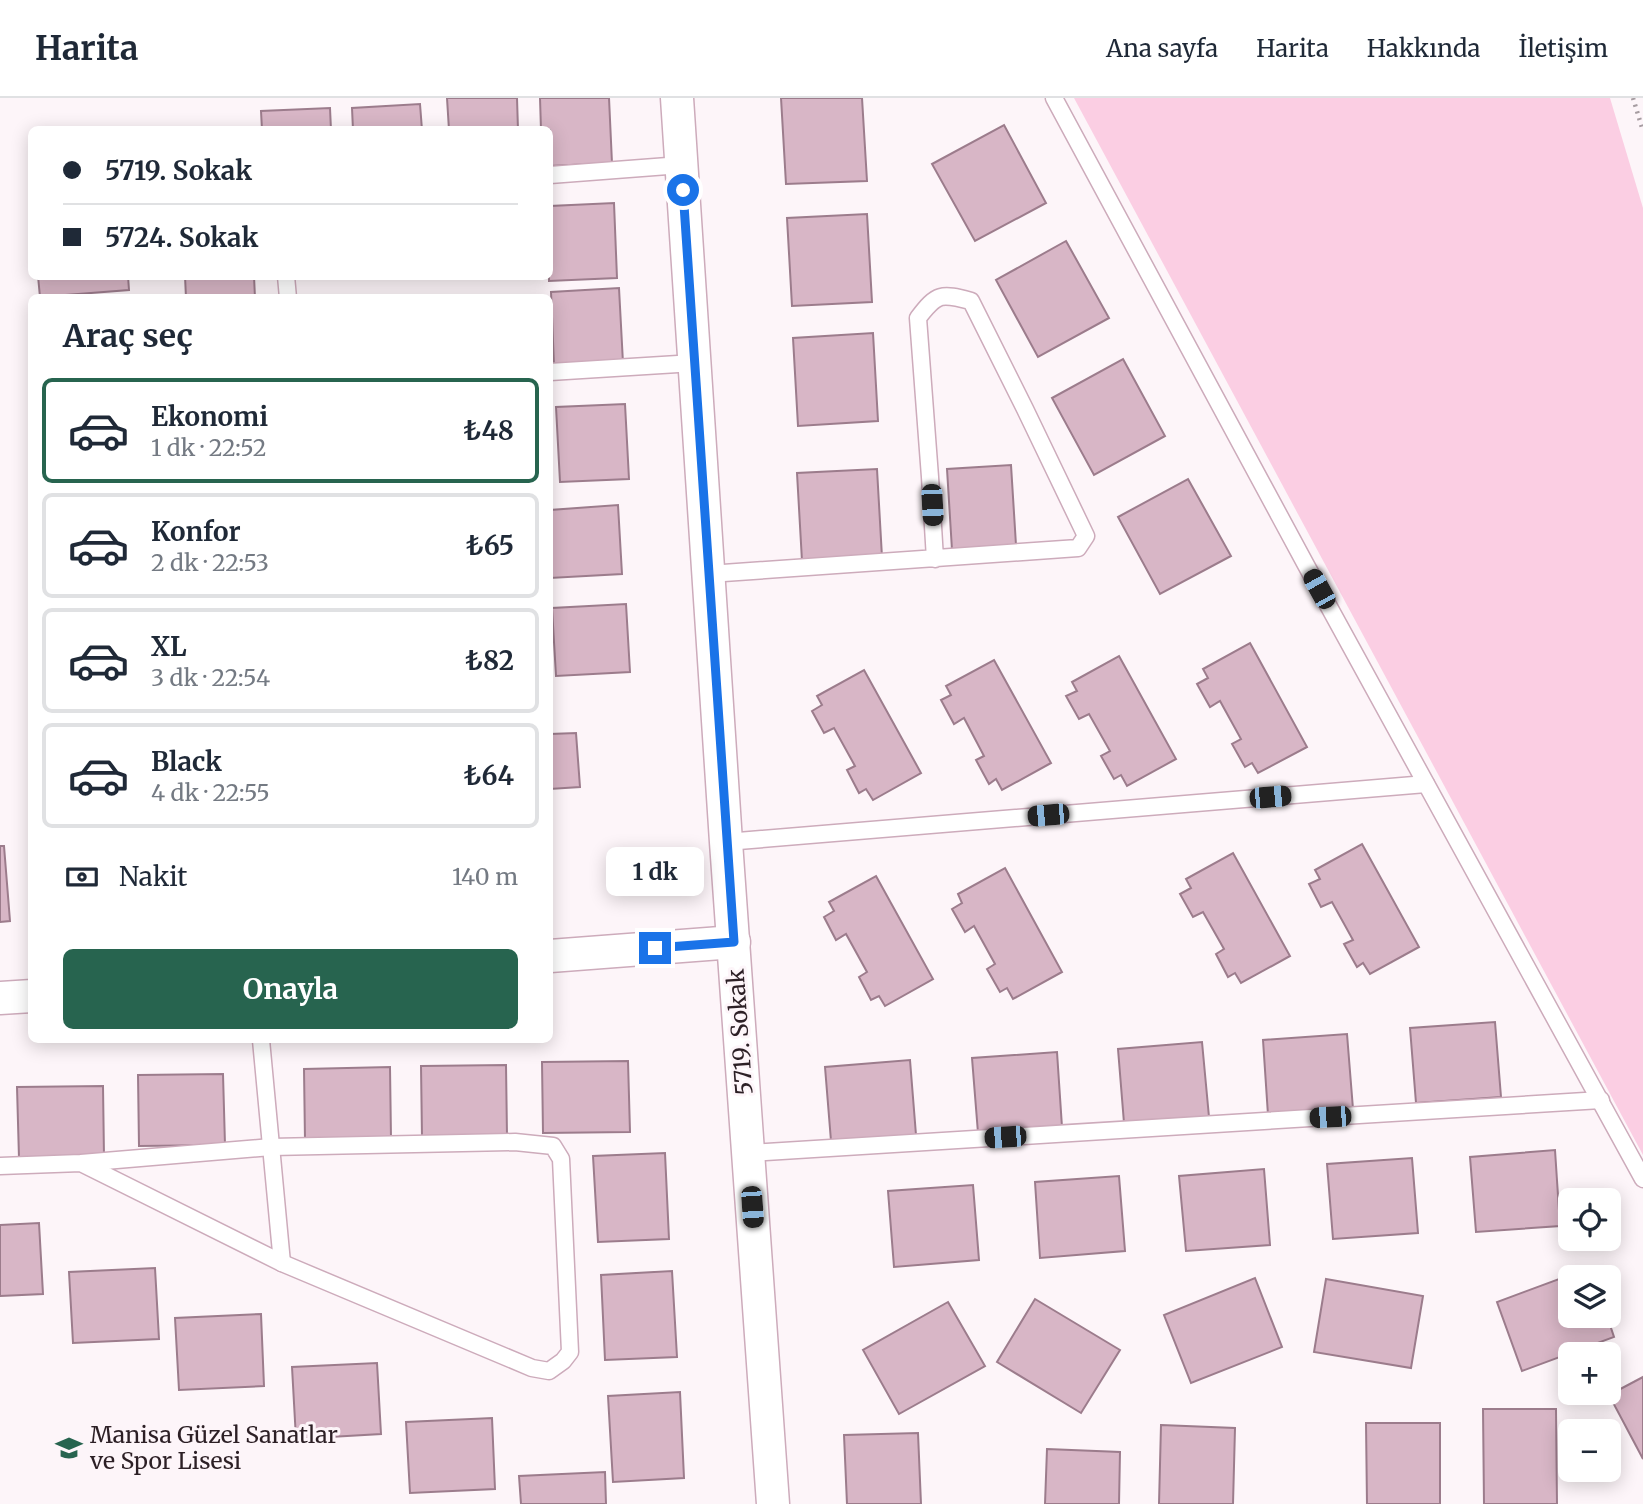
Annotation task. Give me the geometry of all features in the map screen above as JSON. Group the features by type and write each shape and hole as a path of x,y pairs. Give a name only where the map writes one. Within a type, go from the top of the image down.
{"street":[{"name":"5719. Sokak","path":"677,98 773,1504"},
{"path":"553,956 734,942"},
{"path":"0,998 28,996"}],"lane":[{"path":"1054,98 1643,1179"},
{"path":"553,175 681,165"},
{"path":"709,574 934,559 1078,548 1086,536 971,301 952,296 940,296 929,304 918,318 934,559"},
{"path":"553,372 694,363"},
{"path":"726,842 1426,784"},
{"path":"261,1043 282,1263"},
{"path":"748,1153 1601,1100"},
{"path":"0,1166 81,1163 271,1147 515,1142 553,1146 561,1159 570,1352 563,1362 549,1371 532,1368 282,1263 81,1163"}],"path":[{"path":"1633,98 1643,131"}],"shaded area":[{"path":"1074,98 1610,98 1643,208 1643,1155"}],"building":[{"path":"447,98 517,98 518,126 449,126"},
{"path":"540,98 609,98 612,163 553,166 553,126 541,126"},
{"path":"781,98 862,98 867,181 786,184"},
{"path":"420,104 422,126 353,126 352,108"},
{"path":"330,108 331,126 262,126 261,111"},
{"path":"1004,125 1046,203 975,241 932,164"},
{"path":"614,203 617,278 549,281 553,280 553,206"},
{"path":"867,214 872,302 792,306 787,218"},
{"path":"1066,241 1109,318 1038,357 996,280"},
{"path":"38,280 128,280 129,290 40,294"},
{"path":"185,280 254,280 255,294 186,294"},
{"path":"619,288 623,363 554,366 551,292"},
{"path":"873,333 878,421 798,426 793,338"},
{"path":"1123,359 1165,436 1094,475 1052,398"},
{"path":"625,404 629,479 560,482 556,407"},
{"path":"1011,465 1016,545 952,550 947,469"},
{"path":"877,469 882,557 802,561 797,473"},
{"path":"1188,479 1231,556 1160,594 1118,517"},
{"path":"618,505 622,574 553,578 553,510"},
{"path":"626,604 630,672 556,676 553,608"},
{"path":"1250,643 1307,747 1258,773 1252,763 1245,767 1232,744 1241,739 1220,701 1210,707 1197,684 1208,678 1203,669"},
{"path":"1119,656 1176,759 1127,786 1121,775 1114,779 1101,756 1110,751 1089,714 1079,719 1066,696 1077,691 1072,682"},
{"path":"994,660 1051,763 1002,790 996,779 989,784 976,760 984,756 964,718 954,724 941,700 951,695 946,686"},
{"path":"864,670 921,773 873,800 866,789 859,793 847,770 855,766 834,728 824,733 812,711 822,705 817,696"},
{"path":"576,733 580,787 553,789 553,734"},
{"path":"1362,844 1419,947 1370,974 1363,963 1357,967 1344,944 1353,940 1332,902 1321,907 1309,884 1320,879 1315,870"},
{"path":"0,846 4,846 10,921 0,922"},
{"path":"1233,853 1290,956 1241,983 1235,973 1228,977 1216,954 1224,949 1203,912 1193,917 1180,894 1191,888 1186,879"},
{"path":"1005,868 1062,972 1013,999 1007,988 1000,992 987,969 995,964 974,926 965,932 952,909 962,903 958,894"},
{"path":"876,876 933,979 885,1006 879,996 871,1000 859,977 867,972 846,934 836,940 824,917 834,911 829,902"},
{"path":"1495,1022 1501,1097 1416,1103 1410,1028"},
{"path":"1347,1034 1353,1109 1268,1115 1263,1040"},
{"path":"1202,1042 1209,1117 1124,1123 1118,1049"},
{"path":"1057,1052 1062,1127 978,1133 972,1058"},
{"path":"910,1060 916,1135 831,1141 825,1067"},
{"path":"628,1061 630,1132 543,1133 542,1062"},
{"path":"506,1065 507,1136 422,1137 421,1066"},
{"path":"390,1067 391,1139 305,1140 304,1069"},
{"path":"223,1074 225,1145 139,1146 138,1075"},
{"path":"103,1086 104,1157 19,1158 17,1087"},
{"path":"1555,1150 1558,1226 1476,1232 1470,1157"},
{"path":"665,1153 669,1239 598,1242 593,1156"},
{"path":"1412,1158 1418,1233 1333,1239 1327,1164"},
{"path":"1264,1169 1270,1245 1186,1251 1179,1176"},
{"path":"1119,1176 1125,1251 1040,1258 1035,1182"},
{"path":"973,1185 979,1260 894,1267 888,1191"},
{"path":"39,1223 43,1294 0,1296 0,1225"},
{"path":"155,1268 159,1339 73,1343 69,1272"},
{"path":"672,1271 677,1357 605,1360 601,1275"},
{"path":"1255,1278 1282,1347 1191,1383 1164,1315"},
{"path":"1326,1279 1423,1296 1411,1368 1314,1352"},
{"path":"1558,1279 1558,1328 1611,1328 1614,1337 1600,1342 1558,1342 1558,1358 1522,1371 1497,1302"},
{"path":"1035,1299 1120,1350 1081,1413 997,1362"},
{"path":"948,1302 985,1366 899,1414 863,1350"},
{"path":"261,1314 264,1386 179,1390 175,1318"},
{"path":"377,1363 381,1434 296,1439 292,1367"},
{"path":"1643,1377 1643,1459 1614,1405 1621,1405 1621,1389"},
{"path":"680,1392 684,1478 613,1482 608,1396"},
{"path":"1483,1409 1556,1409 1557,1504 1484,1504"},
{"path":"492,1418 495,1489 410,1493 406,1422"},
{"path":"1366,1423 1440,1423 1440,1504 1367,1504"},
{"path":"1161,1425 1235,1428 1233,1504 1159,1504"},
{"path":"918,1433 921,1504 847,1504 844,1435"},
{"path":"1047,1449 1120,1452 1119,1504 1045,1504"},
{"path":"605,1472 606,1504 521,1504 519,1476"}],"place":[{"name":"Manisa Güzel Sanatlar ve Spor Lisesi","path":"69,1448"}],"route":[{"path":"655,948 734,942 683,190"}]}
